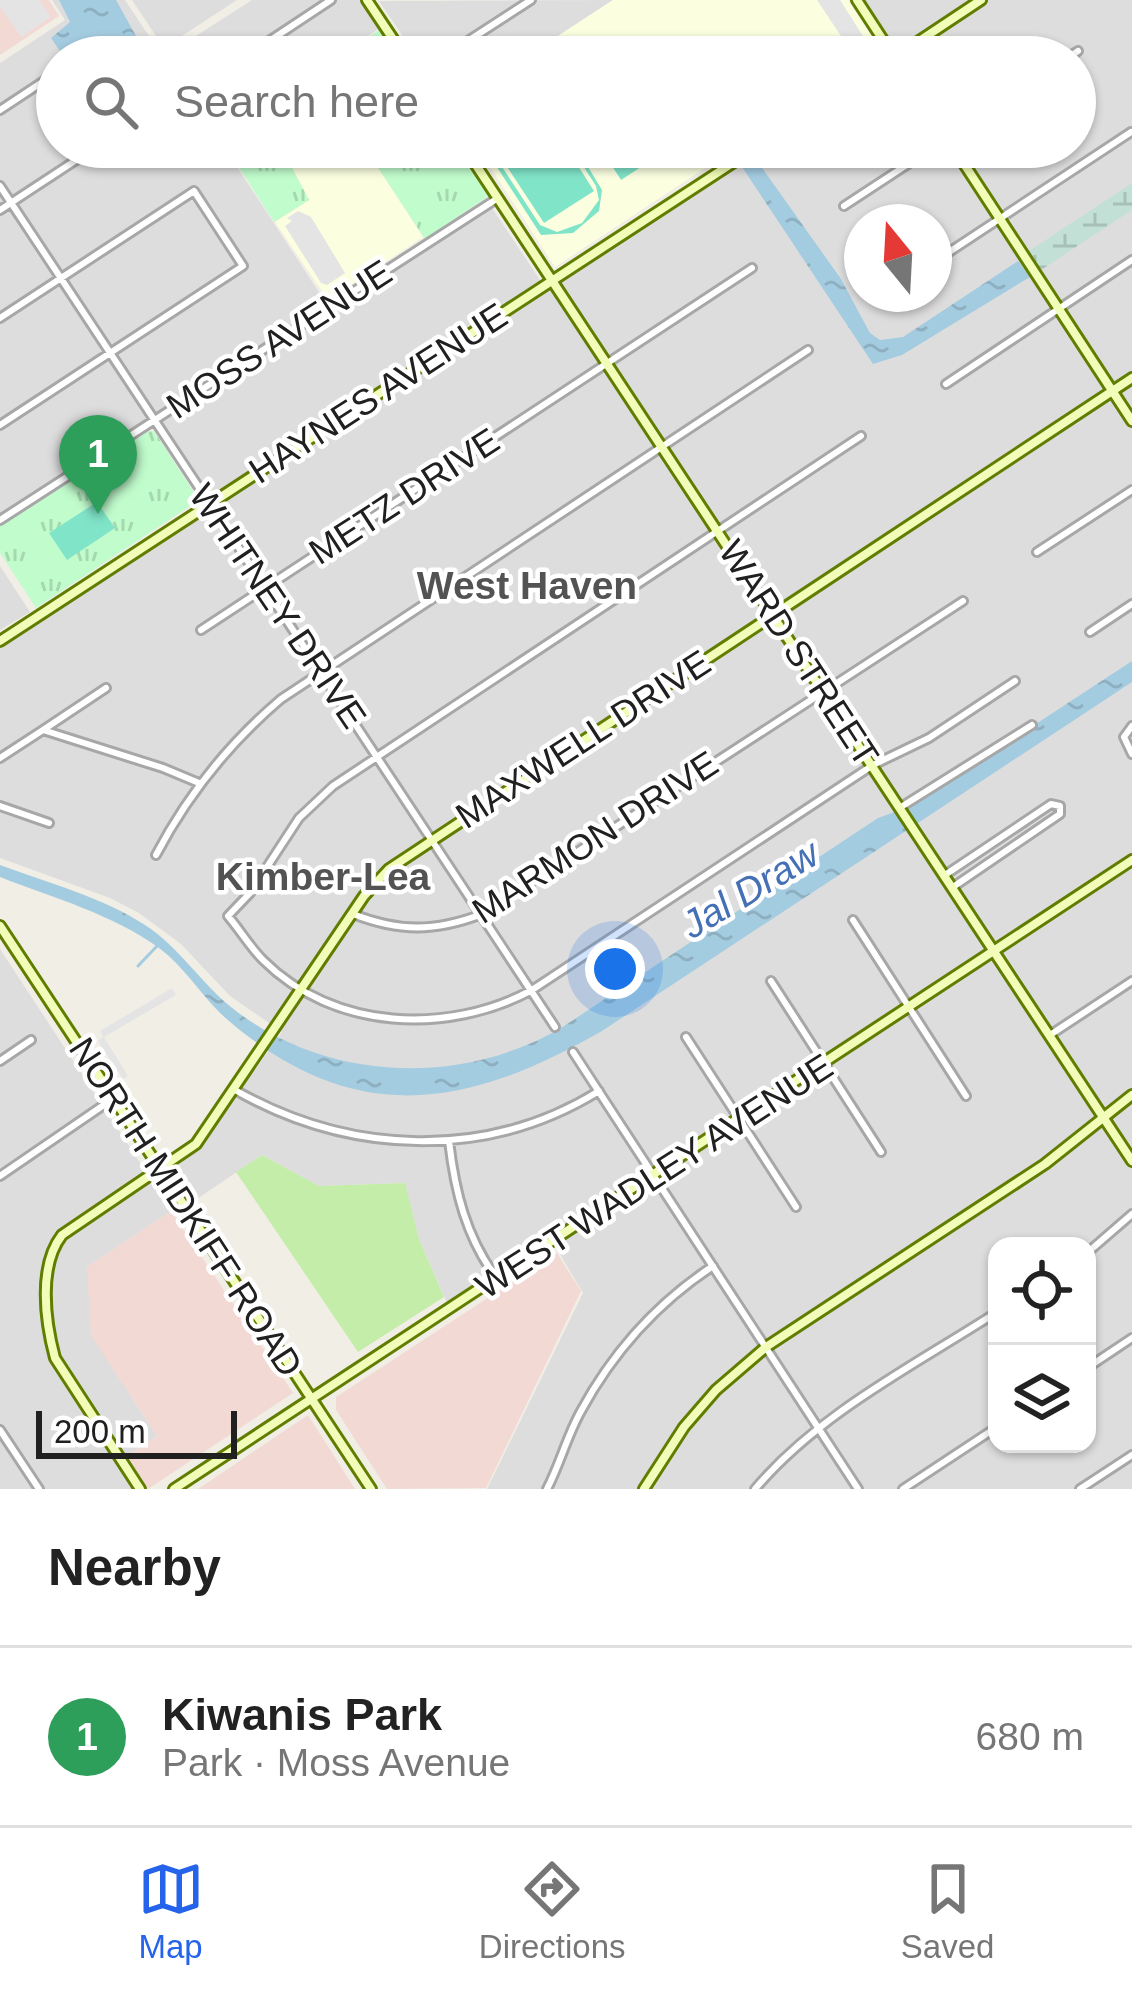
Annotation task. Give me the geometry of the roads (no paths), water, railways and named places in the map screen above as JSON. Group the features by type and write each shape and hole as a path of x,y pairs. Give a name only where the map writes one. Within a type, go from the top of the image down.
{"street":[{"path":"277,36 332,0"},
{"path":"367,0 391,36"},
{"path":"475,36 531,0"},
{"path":"856,0 880,36"},
{"path":"926,36 981,0"},
{"path":"0,110 36,86"},
{"path":"1096,155 1131,132"},
{"path":"0,210 64,168"},
{"name":"WARD STREET","path":"478,168 1132,1161"},
{"name":"HAYNES AVENUE","path":"0,641 725,168"},
{"path":"847,204 902,168"},
{"path":"967,168 1132,421"},
{"path":"952,250 1077,168"},
{"name":"WHITNEY DRIVE","path":"0,186 555,1027"},
{"path":"0,318 194,191 243,266 0,425"},
{"name":"MOSS AVENUE","path":"0,520 498,198"},
{"path":"946,384 1132,260"},
{"name":"METZ DRIVE","path":"201,630 752,268"},
{"path":"156,855 199,784 256,720 321,671 808,350"},
{"name":"MAXWELL DRIVE","path":"140,1489 56,1358 50,1339 46,1263 62,1234 196,1144 353,914 389,869 1132,378"},
{"path":"862,436 332,786 299,818 250,893 228,916 265,962 304,988 365,1015 415,1022 476,1014 532,990 873,765 929,738 1015,680"},
{"path":"1037,552 1132,490"},
{"name":"MARMON DRIVE","path":"353,914 382,926 418,930 451,926 482,914 962,601"},
{"path":"1090,632 1132,604"},
{"path":"0,758 106,688"},
{"path":"901,808 1032,725"},
{"path":"1132,726 1124,736 1132,754"},
{"path":"43,730 199,784"},
{"path":"944,875 1051,804 1059,804 1060,814 953,887"},
{"path":"0,806 49,823"},
{"name":"WEST WADLEY AVENUE","path":"174,1489 1132,860"},
{"path":"854,920 966,1096"},
{"name":"NORTH MIDKIFF ROAD","path":"0,926 3,938 371,1489"},
{"path":"771,981 881,1152"},
{"path":"1049,1035 1132,981"},
{"path":"686,1037 796,1208"},
{"path":"0,1060 31,1040"},
{"path":"573,1052 858,1489"},
{"path":"235,1090 300,1122 346,1136 411,1143 449,1141 525,1126 599,1091"},
{"path":"644,1489 683,1427 716,1390 766,1347 1045,1164 1132,1095"},
{"path":"0,1176 114,1098"},
{"path":"449,1141 455,1192 466,1224 497,1279"},
{"path":"1096,1244 1132,1214"},
{"path":"547,1489 579,1415 615,1358 650,1317 713,1266"},
{"path":"755,1489 819,1428 988,1318"},
{"path":"1096,1362 1132,1338"},
{"path":"0,1430 39,1489"},
{"path":"903,1489 988,1433"},
{"path":"1080,1489 1132,1455"}],"water":[{"path":"59,0 116,0 136,36 53,36 70,22"},
{"path":"743,168 762,168 841,279 844,312 859,312 870,333 880,340 903,337 941,312 952,312 952,305 1018,261 1030,277 902,355 873,364"},
{"path":"1132,661 1132,682 602,1031 505,1077 458,1090 412,1095 367,1092 322,1079 276,1056 229,1021 169,956 141,936 0,877 0,865 128,915 168,944 231,1007 268,1032 308,1050 393,1068 480,1060 561,1028 878,818 911,806"}],"waterway":[{"path":"138,966 157,946"}],"place":[{"name":"Kiwanis Park","path":"98,514"}],"district":[{"name":"West Haven","path":"527,585"},
{"name":"Kimber-Lea","path":"323,876"}],"water label":[{"name":"Jal Draw","path":"750,889"}]}
